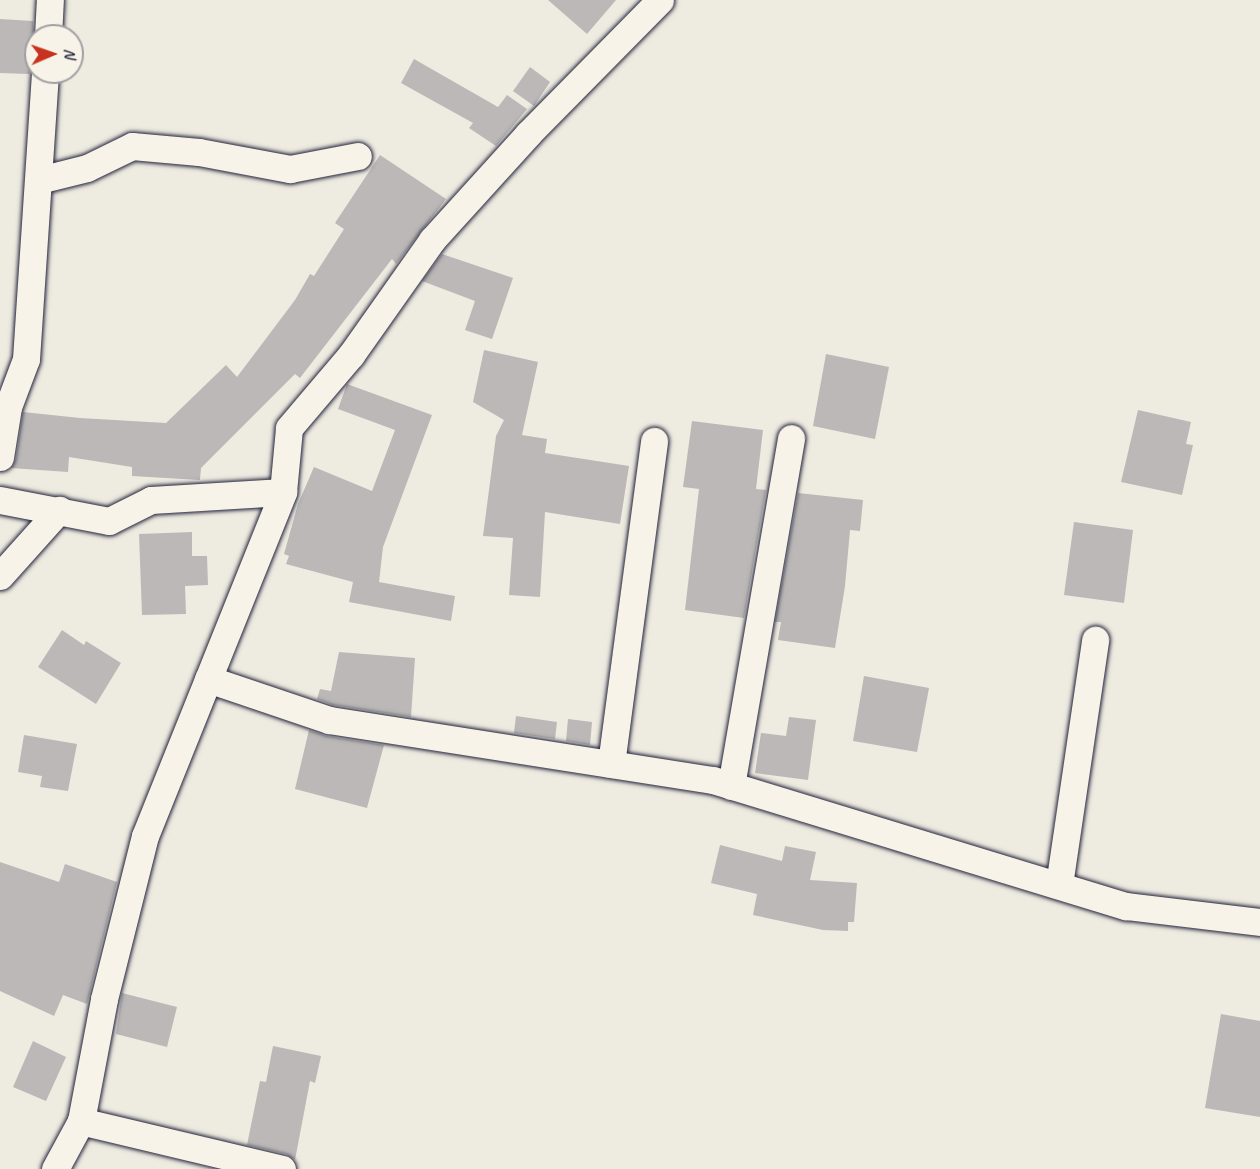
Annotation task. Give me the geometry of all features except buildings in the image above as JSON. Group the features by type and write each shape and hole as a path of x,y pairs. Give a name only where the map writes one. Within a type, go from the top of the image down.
{"street":[{"path":"49,24 50,0"},
{"path":"55,1169 81,1121 104,999 145,836 283,492 289,428 351,355 432,240 528,134 660,0"},
{"path":"0,457 8,407 26,359 44,84"},
{"path":"39,180 87,168 132,146 199,152 290,169 358,156"},
{"path":"731,786 791,438"},
{"path":"611,764 654,441"},
{"path":"0,500 109,521 151,500 283,492"},
{"path":"0,576 59,510"},
{"path":"1059,885 1095,640"},
{"path":"208,679 329,720 611,764 731,786 1126,906 1260,922"},
{"path":"81,1121 282,1169"}]}
